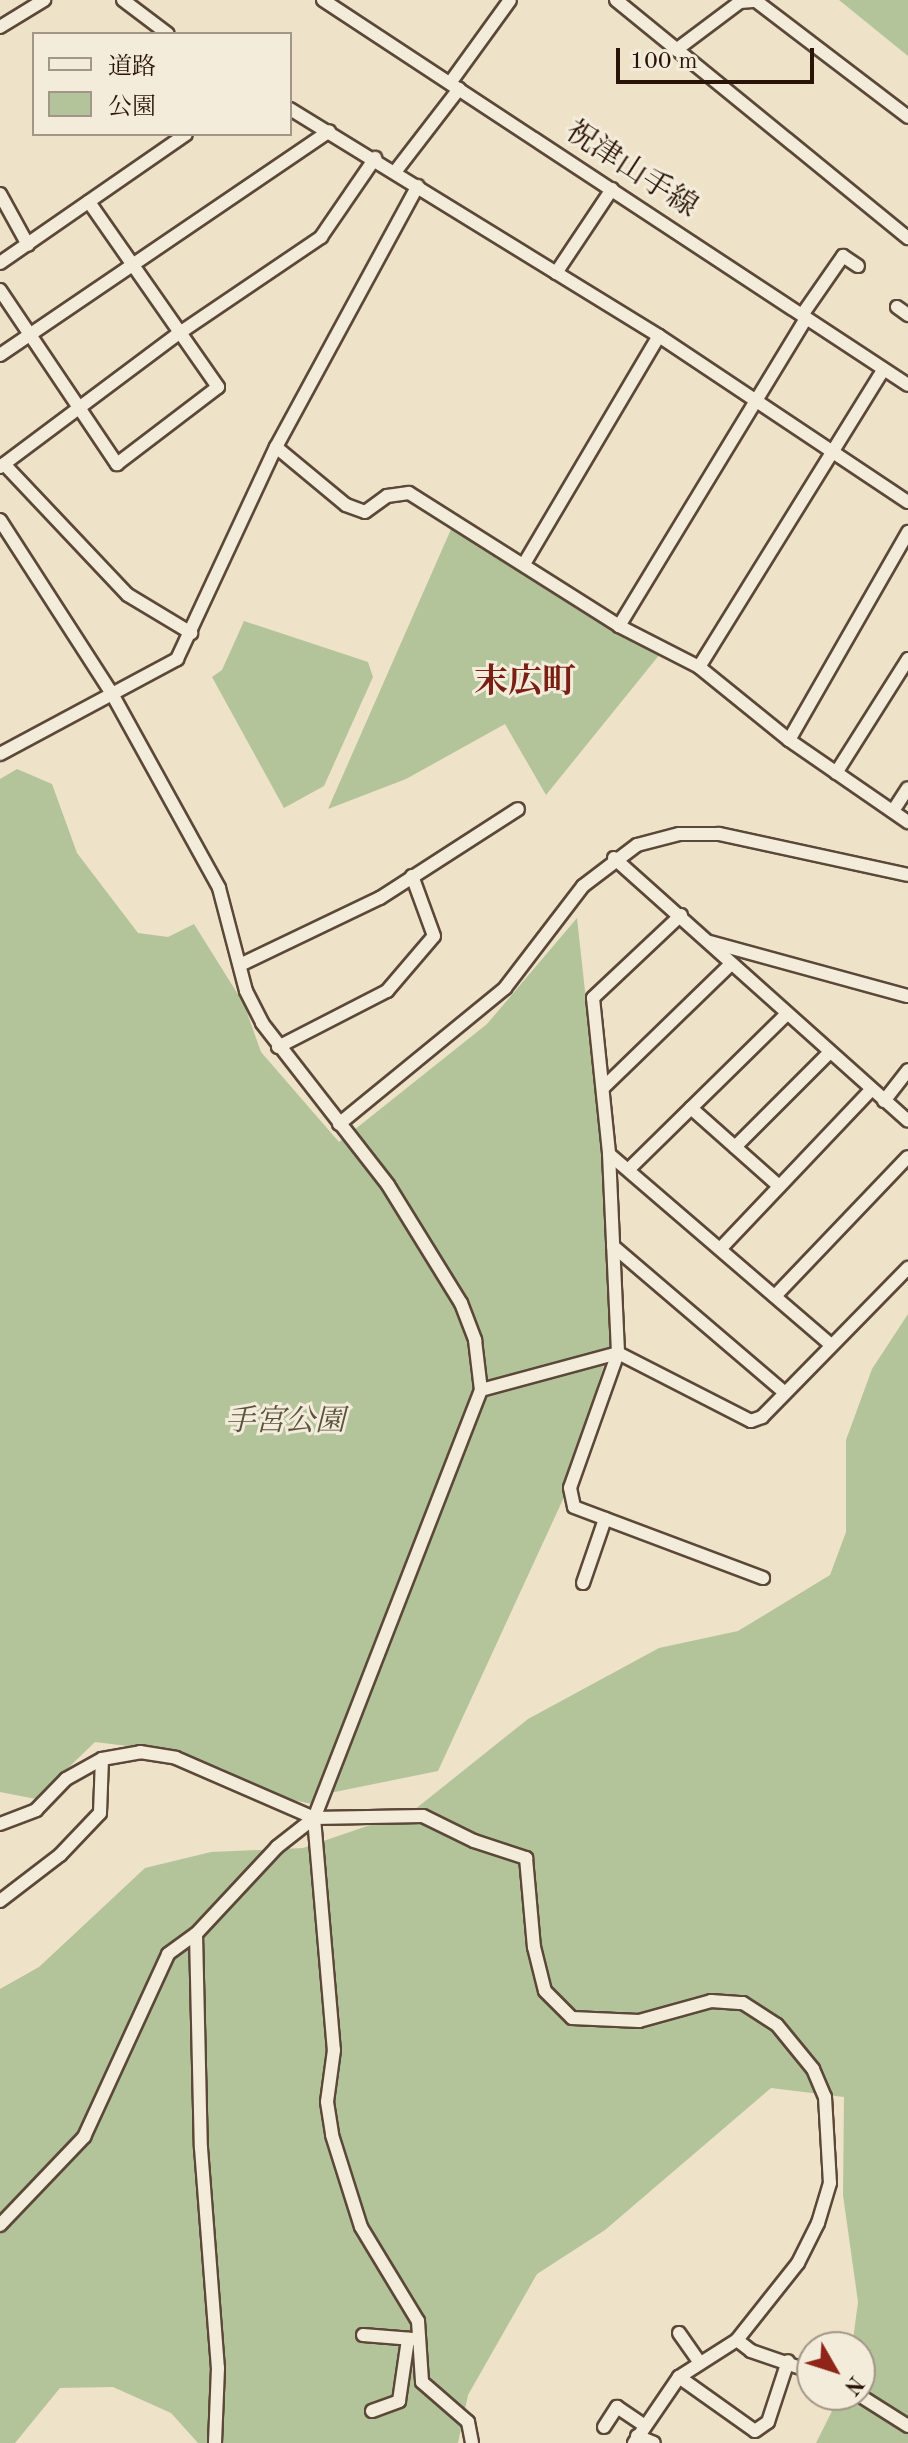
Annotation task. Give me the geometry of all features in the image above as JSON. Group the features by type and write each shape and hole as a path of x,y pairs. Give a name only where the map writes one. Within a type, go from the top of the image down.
{"street":[{"path":"0,27 44,0"},
{"path":"123,0 165,32"},
{"name":"祝津山手線","path":"323,0 908,385"},
{"path":"395,172 510,0"},
{"path":"616,0 908,238"},
{"path":"676,50 730,4 756,1 908,117"},
{"path":"292,110 375,158 659,336 908,502"},
{"path":"0,355 134,268 329,131"},
{"path":"0,263 183,136"},
{"path":"191,633 128,595 2,465 178,334 321,237 375,158"},
{"path":"0,754 177,659 276,447 418,186"},
{"path":"556,273 612,189"},
{"path":"0,194 28,245"},
{"path":"0,290 117,464 218,387 178,334 89,202"},
{"path":"619,626 843,256 858,266"},
{"path":"524,564 659,336"},
{"path":"699,667 883,370"},
{"path":"276,447 346,505 365,512 387,496 409,493 619,626 699,667 789,740 908,822"},
{"path":"0,520 111,692 219,888 242,964 246,991 278,1047 388,1185 461,1303 475,1340 481,1390 314,1818 334,2050 327,2102 332,2135 361,2227 411,2307 422,2382 468,2422 472,2443"},
{"path":"789,740 908,532"},
{"path":"836,773 908,659"},
{"path":"893,811 908,788"},
{"path":"242,964 380,898 518,809"},
{"path":"339,1124 505,988 583,886 614,858 637,845 679,834 719,834 908,875"},
{"path":"614,858 908,1121"},
{"path":"278,1047 387,991 434,936 412,876"},
{"path":"681,915 593,998 609,1154 618,1353 570,1488 574,1507 763,1578"},
{"path":"705,941 908,996"},
{"path":"603,1088 731,964"},
{"path":"629,1169 787,1014"},
{"path":"735,1147 830,1052"},
{"path":"884,1101 908,1070"},
{"path":"721,1248 871,1090"},
{"path":"691,1108 779,1186"},
{"path":"609,1154 831,1345"},
{"path":"775,1296 908,1157"},
{"path":"613,1246 785,1393"},
{"path":"481,1390 618,1353 751,1421 762,1417 908,1268"},
{"path":"583,1583 605,1519"},
{"path":"0,1824 36,1810 66,1779 102,1759 140,1752 176,1758 314,1818 405,1812 526,1858 534,1947 545,1991 572,2018 639,2021 711,2001 743,2003 777,2025 796,2045 825,2097 830,2183 818,2223 798,2263 737,2340 679,2377 638,2435"},
{"path":"0,1901 60,1855 100,1813 102,1759"},
{"path":"0,2225 84,2137 168,1954 196,1934 277,1847 314,1818"},
{"path":"196,1934 201,2148 218,2368 215,2443"},
{"path":"679,2333 699,2362"},
{"path":"363,2335 414,2339"},
{"path":"372,2411 399,2401 414,2339"},
{"path":"737,2340 751,2351 796,2365"},
{"path":"679,2377 755,2431 768,2422 788,2361"},
{"path":"876,2406 908,2426"},
{"path":"604,2427 617,2407 638,2435 654,2443"}],"green space":[{"path":"839,0 908,0 908,56"},
{"path":"452,527 660,654 546,795 505,724 406,779 328,809"},
{"path":"244,621 368,662 373,677 324,786 284,808 212,677 222,670"},
{"name":"手宮公園","path":"17,769 52,784 77,853 138,933 168,937 194,924 244,1004 261,1052 339,1142 487,1024 577,918 622,1329 607,1354 565,1495 438,1771 315,1796 312,1804 274,1796 221,1768 160,1750 95,1742 36,1799 0,1792 0,779"},
{"path":"908,1314 908,2443 816,2443 832,2411 876,2411 876,2331 854,2331 858,2302 843,2195 844,2097 771,2088 605,2230 537,2274 468,2395 458,2443 198,2443 171,2413 113,2387 60,2388 15,2443 0,2443 0,1989 39,1967 145,1868 211,1852 303,1848 414,1810 528,1719 659,1648 738,1631 830,1575 846,1532 846,1440 872,1369"}],"district":[{"name":"末広町","path":"525,684"}]}
